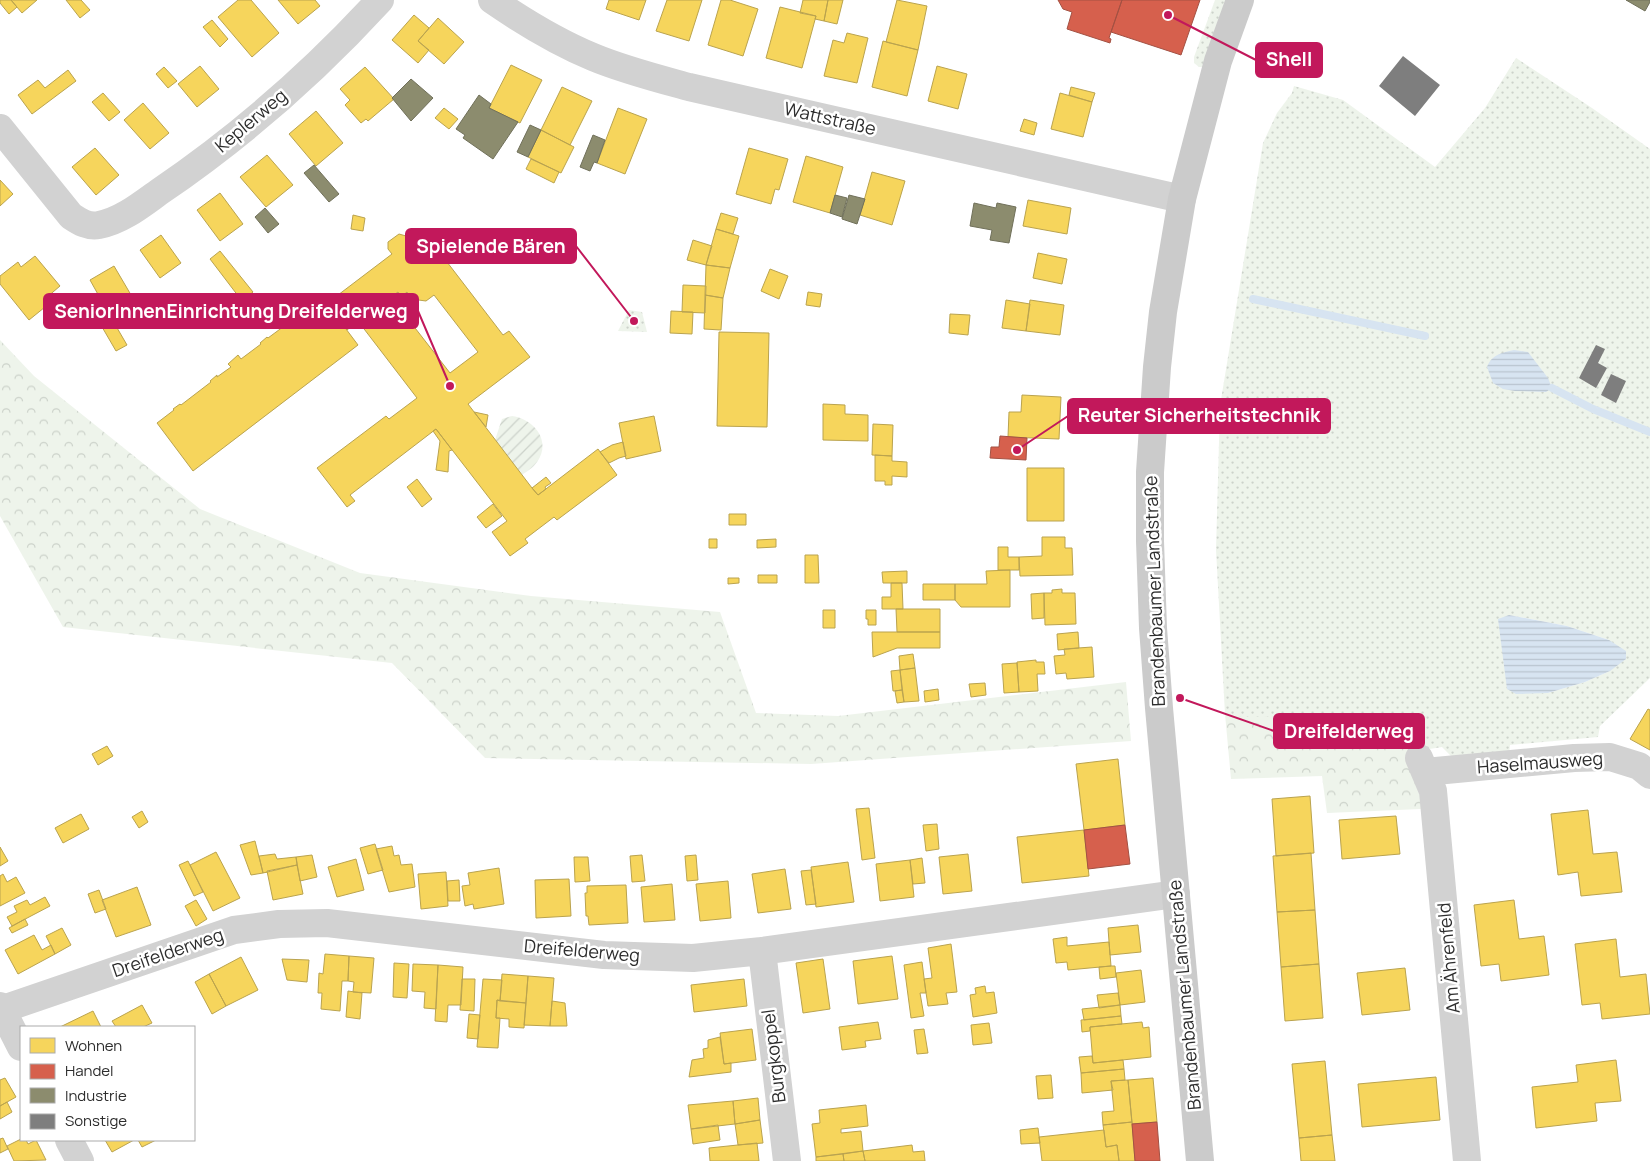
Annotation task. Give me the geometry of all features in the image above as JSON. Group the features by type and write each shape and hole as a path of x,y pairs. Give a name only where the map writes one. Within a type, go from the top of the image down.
{"main road":[{"name":"Brandenbaumer Landstraße","path":"1200,1161 1157,682 1150,541 1150,472 1157,366 1163,312 1182,199 1218,61 1240,0"}],"street":[{"name":"Keplerweg","path":"0,128 71,216 85,225 97,226 107,223 124,216 188,172 266,111 349,34 380,0"},
{"name":"Wattstraße","path":"492,0 544,33 592,56 638,73 708,91 1182,199"},
{"name":"Haselmausweg","path":"1422,765 1610,757 1639,766 1650,775"},
{"name":"Am Ährenfeld","path":"1422,765 1433,790 1467,1161"},
{"name":"Dreifelderweg","path":"1,1008 234,930 279,924 327,923 604,955 693,958 762,951 1176,894"},
{"name":"Burgkoppel","path":"762,951 787,1161"},
{"path":"1,1008 20,1045"},
{"path":"70,1141 80,1161"}],"green space":[{"path":"1215,0 1227,0 1202,67 1199,67 1194,63 1194,57"},
{"path":"1516,58 1650,149 1650,678 1600,726 1598,737 1510,745 1509,756 1455,760 1442,747 1423,750 1225,714 1216,550 1220,406 1263,143 1277,113 1292,93 1294,86 1343,100 1435,167 1485,108","holes":["1509,615 1567,626 1609,640 1610,671 1585,682 1548,693"]},
{"path":"629,310 642,312 647,332 618,331"},
{"path":"0,340 34,376 200,509 360,573 531,596 720,612 756,713 838,716 1126,682 1131,741 811,764 485,758 392,663 63,627 0,516"},
{"path":"512,416 534,426 543,446 537,462 522,475 495,440 502,419"},
{"path":"1225,714 1248,717 1317,716 1329,718 1356,725 1423,750 1421,809 1327,813 1322,776 1231,779"}],"water":[{"path":"1514,350 1528,352 1548,378 1552,388 1546,392 1515,391 1503,389 1493,383 1487,367 1489,363 1498,355"},
{"path":"1509,615 1567,626 1609,640 1626,651 1626,659 1610,671 1585,682 1548,693 1516,694 1507,689 1498,619"}],"building: Wohnen":[{"path":"0,0 11,0 17,7 9,14 0,3"},
{"path":"11,0 37,0 22,13"},
{"path":"66,0 81,0 90,10 80,18"},
{"path":"238,0 251,0 279,33 252,57 218,17"},
{"path":"278,0 315,0 320,6 298,24"},
{"path":"609,0 646,0 639,20 606,9"},
{"path":"667,0 702,0 689,41 656,31"},
{"path":"721,0 730,0 758,9 743,56 708,45"},
{"path":"803,0 828,0 824,21 815,19 816,16 800,13"},
{"path":"828,0 843,0 837,24 824,21"},
{"path":"897,0 927,6 918,50 886,42"},
{"path":"780,7 816,16 802,68 766,58"},
{"path":"414,15 429,28 418,41 429,50 418,63 392,40"},
{"path":"438,18 464,42 444,64 418,41"},
{"path":"212,20 228,39 220,47 203,27"},
{"path":"847,33 868,38 857,83 824,76 833,40 844,43"},
{"path":"883,41 918,50 907,96 872,87"},
{"path":"511,65 542,80 520,123 489,108"},
{"path":"200,66 219,89 197,107 178,84"},
{"path":"937,66 967,74 958,109 928,101"},
{"path":"164,67 177,81 168,88 156,74"},
{"path":"365,67 394,99 368,121 366,119 361,123 345,105 350,100 340,89"},
{"path":"68,70 76,81 32,114 18,95 38,80 45,88"},
{"path":"562,87 592,101 570,145 541,130"},
{"path":"1071,87 1095,93 1092,102 1069,95"},
{"path":"103,93 120,112 109,121 92,102"},
{"path":"1060,93 1092,102 1083,137 1051,129"},
{"path":"143,103 169,133 150,149 124,120"},
{"path":"444,108 458,119 449,129 435,118"},
{"path":"618,108 647,119 625,174 597,163"},
{"path":"316,111 343,143 316,166 289,134"},
{"path":"1024,119 1037,123 1034,135 1020,131"},
{"path":"541,130 574,147 561,173 528,157"},
{"path":"95,148 119,175 96,195 72,167"},
{"path":"749,148 788,159 779,190 775,189 771,204 736,194"},
{"path":"267,155 293,185 266,207 240,177"},
{"path":"806,156 843,167 830,213 793,202"},
{"path":"531,159 559,172 554,183 526,169"},
{"path":"872,172 905,181 892,225 860,215"},
{"path":"0,180 13,194 0,206"},
{"path":"220,193 243,224 220,241 197,210"},
{"path":"1028,200 1071,208 1067,234 1023,226"},
{"path":"721,213 738,218 733,234 716,229"},
{"path":"353,215 365,218 363,231 351,229"},
{"path":"716,229 739,236 730,268 706,265"},
{"path":"424,232 503,335 509,331 530,357 468,404 538,495 598,449 617,475 557,520 554,517 525,539 528,543 510,556 492,532 507,521 436,429 350,495 355,501 347,507 317,468 386,416 389,419 417,398 338,295 392,254 388,249 388,242 399,234 406,236 410,242","holes":["398,292 401,297 407,292 411,299 426,301 434,295 478,352 450,373 391,297"]},
{"path":"161,235 181,263 160,278 140,250"},
{"path":"693,240 712,246 706,265 687,260"},
{"path":"220,251 253,292 242,301 210,259"},
{"path":"1038,253 1067,259 1062,284 1033,278"},
{"path":"35,256 60,286 46,298 50,303 29,320 0,284 0,276 18,262 21,267"},
{"path":"706,265 730,268 723,298 705,295"},
{"path":"114,266 134,300 109,314 90,280"},
{"path":"770,269 788,276 779,299 761,291"},
{"path":"683,285 706,286 705,313 682,312"},
{"path":"808,292 822,294 820,307 806,305"},
{"path":"705,295 723,298 721,330 704,329"},
{"path":"322,297 358,345 193,471 157,423 211,382 217,375 217,377 231,367 228,364 238,355 241,359 267,337"},
{"path":"340,297 358,321 347,330 328,306"},
{"path":"1006,300 1030,304 1026,331 1002,328"},
{"path":"1030,300 1064,305 1060,335 1026,331"},
{"path":"102,302 127,345 116,351 91,308"},
{"path":"671,311 693,312 692,334 670,333"},
{"path":"950,314 970,315 968,335 949,333"},
{"path":"719,332 769,333 767,427 717,426"},
{"path":"1022,395 1061,397 1059,439 1008,437 1009,412 1021,412"},
{"path":"823,404 845,405 845,414 868,415 868,441 823,440"},
{"path":"474,412 488,415 486,427"},
{"path":"654,416 661,451 626,459 619,423"},
{"path":"873,424 893,425 892,456 872,455"},
{"path":"436,429 452,450 449,451 448,472 436,470 440,441 433,431"},
{"path":"623,442 626,456 609,463 600,452 612,445"},
{"path":"875,455 892,456 892,461 907,462 907,477 892,476 892,485 885,485 885,481 875,481"},
{"path":"1027,468 1064,468 1064,521 1027,521"},
{"path":"546,477 551,483 538,495 532,488"},
{"path":"417,479 432,499 422,507 407,487"},
{"path":"493,504 502,516 486,528 477,517"},
{"path":"729,514 746,514 746,525 729,525"},
{"path":"1042,537 1065,537 1065,548 1072,548 1073,575 1020,576 1019,557 1042,556"},
{"path":"709,539 717,539 717,548 709,548"},
{"path":"776,539 776,547 757,548 757,540"},
{"path":"998,547 1008,547 1008,557 1019,557 1019,570 998,570"},
{"path":"805,555 818,555 819,583 805,583"},
{"path":"1010,570 1010,607 961,607 955,600 955,584 987,584 986,571"},
{"path":"907,571 907,583 883,583 882,572"},
{"path":"758,575 777,575 777,583 758,583"},
{"path":"728,578 739,578 739,583 728,584"},
{"path":"891,583 902,583 903,609 882,609 882,597 891,597"},
{"path":"923,584 955,584 955,600 923,600"},
{"path":"1062,589 1062,593 1075,593 1076,624 1045,625 1044,593 1052,593 1052,590"},
{"path":"1044,593 1044,618 1032,619 1031,594"},
{"path":"896,609 940,609 940,632 897,632"},
{"path":"823,610 835,610 835,628 823,628"},
{"path":"866,610 876,610 876,625 868,625"},
{"path":"872,632 940,632 940,648 897,648 873,657"},
{"path":"1078,632 1079,648 1058,650 1057,634"},
{"path":"1092,647 1094,677 1067,679 1066,673 1056,674 1054,656 1065,655 1064,649"},
{"path":"913,654 915,668 900,670 899,656"},
{"path":"1036,660 1036,662 1044,662 1045,674 1037,674 1038,691 1019,692 1017,662"},
{"path":"1017,663 1019,692 1004,693 1002,664"},
{"path":"915,668 919,701 904,702 900,670"},
{"path":"900,670 902,690 893,691 891,671"},
{"path":"985,683 986,695 971,697 969,684"},
{"path":"938,689 939,700 925,702 924,691"},
{"path":"902,690 904,702 897,703 895,691"},
{"path":"1648,709 1650,710 1650,750 1630,739"},
{"path":"107,746 113,756 98,765 92,754"},
{"path":"1118,759 1125,825 1084,830 1076,764"},
{"path":"1310,796 1314,853 1276,856 1272,799"},
{"path":"869,808 875,858 862,860 856,809"},
{"path":"1588,810 1593,854 1617,852 1622,892 1581,896 1578,872 1558,875 1551,814"},
{"path":"142,811 148,822 139,828 132,817"},
{"path":"81,814 89,829 63,843 55,828"},
{"path":"1396,816 1400,854 1342,859 1339,820"},
{"path":"937,824 939,849 926,851 923,825"},
{"path":"1084,830 1089,876 1022,883 1017,837"},
{"path":"255,841 263,873 251,875 240,845"},
{"path":"375,844 383,870 368,874 360,848"},
{"path":"392,846 394,856 399,855 401,865 412,864 415,887 389,892 376,849"},
{"path":"0,847 8,861 0,866"},
{"path":"216,852 240,898 213,911 190,865"},
{"path":"1311,853 1315,910 1277,912 1273,856"},
{"path":"275,854 277,859 296,857 297,865 263,873 259,856"},
{"path":"968,854 972,891 943,894 939,857"},
{"path":"312,855 317,877 300,881 296,857"},
{"path":"642,855 645,881 632,882 630,856"},
{"path":"696,855 698,880 687,881 685,856"},
{"path":"574,857 588,857 590,881 575,882"},
{"path":"922,858 925,883 913,884 910,860"},
{"path":"356,859 364,890 337,897 328,867"},
{"path":"910,860 914,897 880,901 876,864"},
{"path":"188,861 203,892 194,896 179,865"},
{"path":"848,862 854,902 816,907 811,867"},
{"path":"297,865 303,894 273,900 267,871"},
{"path":"499,868 504,904 474,909 473,904 465,906 462,886 470,885 468,873"},
{"path":"785,869 791,909 758,913 752,874"},
{"path":"811,870 816,904 806,905 801,871"},
{"path":"446,872 448,906 421,909 418,874"},
{"path":"3,874 7,882 16,877 25,893 0,906 0,876"},
{"path":"569,879 571,916 536,918 535,880"},
{"path":"459,880 460,901 448,901 447,881"},
{"path":"728,881 731,918 700,921 696,884"},
{"path":"672,884 675,920 644,922 641,887"},
{"path":"626,885 628,923 589,925 588,916 586,916 585,893 587,893 587,886"},
{"path":"137,887 151,925 116,937 102,900"},
{"path":"99,890 106,909 95,913 88,894"},
{"path":"45,897 50,906 12,926 7,917 17,912 14,906 27,900 30,905"},
{"path":"196,900 207,919 196,926 185,906"},
{"path":"1514,900 1519,939 1544,936 1549,975 1501,981 1499,964 1481,966 1474,905"},
{"path":"1315,910 1319,964 1281,967 1277,912"},
{"path":"25,919 28,925 12,933 9,928"},
{"path":"1138,925 1141,952 1110,955 1108,928"},
{"path":"62,928 71,945 55,954 46,936"},
{"path":"34,935 42,950 51,945 55,954 18,974 5,950"},
{"path":"1067,937 1067,946 1109,942 1111,966 1068,970 1067,962 1056,963 1053,939"},
{"path":"1616,939 1620,977 1646,974 1650,1014 1602,1019 1600,1003 1582,1005 1575,944"},
{"path":"951,944 957,992 946,993 948,1004 928,1006 924,979 932,978 928,948"},
{"path":"325,954 349,956 348,981 342,981 340,1011 321,1009 322,993 318,993 319,973 323,974"},
{"path":"349,956 374,958 371,993 353,992 354,982 348,981"},
{"path":"892,956 898,999 858,1004 853,961"},
{"path":"241,957 258,990 226,1006 209,974"},
{"path":"282,959 309,960 307,982 287,980"},
{"path":"823,959 830,1009 803,1013 796,963"},
{"path":"922,962 926,993 920,993 924,1016 911,1018 904,965"},
{"path":"394,963 409,964 407,998 393,997"},
{"path":"413,964 438,965 436,1009 424,1008 425,992 412,991"},
{"path":"1319,964 1323,1018 1285,1021 1281,967"},
{"path":"438,965 463,967 461,1005 448,1005 447,1022 435,1021"},
{"path":"1115,966 1116,977 1100,979 1099,967"},
{"path":"1405,968 1410,1010 1362,1015 1357,973"},
{"path":"1141,970 1145,1002 1120,1005 1116,973"},
{"path":"209,974 226,1006 212,1014 195,982"},
{"path":"502,974 528,976 526,1003 500,1001"},
{"path":"528,976 554,978 550,1026 524,1025"},
{"path":"462,979 475,979 474,1011 460,1010"},
{"path":"483,979 502,980 500,1001 497,1000 496,1018 500,1018 498,1048 477,1047"},
{"path":"744,979 747,1006 694,1012 691,985"},
{"path":"985,986 986,993 994,992 997,1013 973,1017 970,995 976,994 975,988"},
{"path":"348,991 362,993 360,1019 346,1017"},
{"path":"1118,993 1120,1005 1099,1008 1097,995"},
{"path":"497,1000 526,1003 524,1028 509,1027 509,1019 496,1018"},
{"path":"552,1001 565,1003 567,1026 550,1026"},
{"path":"142,1005 152,1023 145,1026 115,1026 112,1021"},
{"path":"1120,1005 1121,1016 1084,1020 1082,1009"},
{"path":"93,1011 100,1026 62,1026"},
{"path":"469,1014 480,1015 478,1039 467,1038"},
{"path":"1121,1016 1122,1024 1090,1027 1090,1031 1082,1032 1081,1020"},
{"path":"878,1022 881,1039 865,1041 866,1047 842,1050 839,1027"},
{"path":"1142,1022 1143,1028 1149,1027 1151,1057 1093,1063 1090,1027"},
{"path":"989,1023 992,1043 973,1045 971,1025"},
{"path":"752,1029 756,1060 724,1064 720,1033"},
{"path":"924,1029 928,1053 917,1054 914,1030"},
{"path":"720,1037 724,1064 731,1063 731,1072 689,1077 692,1060 704,1058 703,1049 708,1048 708,1040"},
{"path":"1092,1056 1093,1063 1123,1060 1124,1069 1081,1073 1079,1057"},
{"path":"1616,1060 1621,1101 1595,1103 1597,1121 1536,1128 1532,1087 1578,1082 1576,1065"},
{"path":"1325,1061 1332,1135 1299,1138 1292,1064"},
{"path":"1124,1069 1125,1080 1111,1081 1113,1090 1082,1093 1081,1073"},
{"path":"1051,1075 1053,1098 1038,1099 1036,1076"},
{"path":"1436,1077 1440,1120 1362,1127 1358,1084"},
{"path":"5,1078 16,1097 0,1106 0,1080"},
{"path":"1153,1078 1157,1122 1132,1124 1128,1080"},
{"path":"1128,1080 1132,1122 1103,1125 1102,1112 1114,1111 1111,1081"},
{"path":"758,1098 760,1120 735,1124 733,1101"},
{"path":"733,1101 735,1124 691,1129 688,1105"},
{"path":"7,1102 12,1112 0,1119 0,1106"},
{"path":"866,1105 868,1126 841,1129 841,1133 861,1131 863,1151 816,1157 812,1124 820,1123 819,1110"},
{"path":"760,1120 763,1143 738,1145 735,1124"},
{"path":"1132,1122 1135,1161 1119,1161 1117,1145 1106,1147 1103,1125"},
{"path":"718,1125 720,1140 693,1144 691,1129"},
{"path":"1038,1128 1040,1143 1021,1144 1020,1130"},
{"path":"1104,1130 1106,1147 1117,1145 1119,1161 1042,1161 1039,1137"},
{"path":"1332,1135 1335,1161 1301,1161 1299,1138"},
{"path":"3,1138 8,1149 0,1153 0,1139"},
{"path":"20,1140 26,1141 28,1144 36,1141 46,1160 14,1161 7,1146"},
{"path":"106,1141 132,1141 112,1152"},
{"path":"139,1141 154,1141 142,1147"},
{"path":"757,1143 759,1161 710,1161 709,1148"},
{"path":"912,1145 913,1152 924,1151 925,1161 865,1161 863,1151"},
{"path":"863,1151 865,1161 844,1161 843,1154"},
{"path":"843,1154 844,1161 816,1161 816,1157"}],"building: Handel":[{"path":"1058,0 1122,0 1109,38 1111,39 1110,43 1067,29 1072,12 1063,9"},
{"path":"1122,0 1200,0 1181,55 1111,32"},
{"path":"1000,436 1027,438 1026,460 990,458 991,447 999,447"},
{"path":"1125,825 1130,864 1088,869 1084,830"},
{"path":"1157,1122 1160,1161 1135,1161 1132,1124"}],"building: Industrie":[{"path":"1626,0 1650,0 1650,2 1645,11"},
{"path":"411,79 433,98 411,121 392,98"},
{"path":"479,95 491,104 489,108 518,122 493,159 463,138 465,135 456,129"},
{"path":"530,125 541,130 528,157 517,152"},
{"path":"593,135 605,140 597,163 594,162 590,171 580,167"},
{"path":"314,165 339,194 329,202 304,173"},
{"path":"835,195 847,198 842,217 830,213"},
{"path":"849,195 865,199 857,224 842,219"},
{"path":"974,203 996,208 997,203 1016,207 1009,243 990,240 992,230 970,226"},
{"path":"265,208 279,224 268,233 255,217"}],"building: Sonstige":[{"path":"1403,56 1440,85 1415,116 1379,86"},
{"path":"1596,345 1605,349 1598,363 1607,368 1596,388 1579,378"},
{"path":"1611,374 1626,381 1616,403 1601,395"}],"waterway":[{"path":"1253,299 1425,336"},
{"path":"1552,388 1593,409 1650,432"}],"place":[{"name":"Shell","path":"1168,15"},
{"name":"Spielende Bären","path":"634,321"},
{"name":"SeniorInnenEinrichtung Dreifelderweg","path":"450,386"},
{"name":"Reuter Sicherheitstechnik","path":"1017,450"},
{"name":"Dreifelderweg","path":"1180,698"}]}
